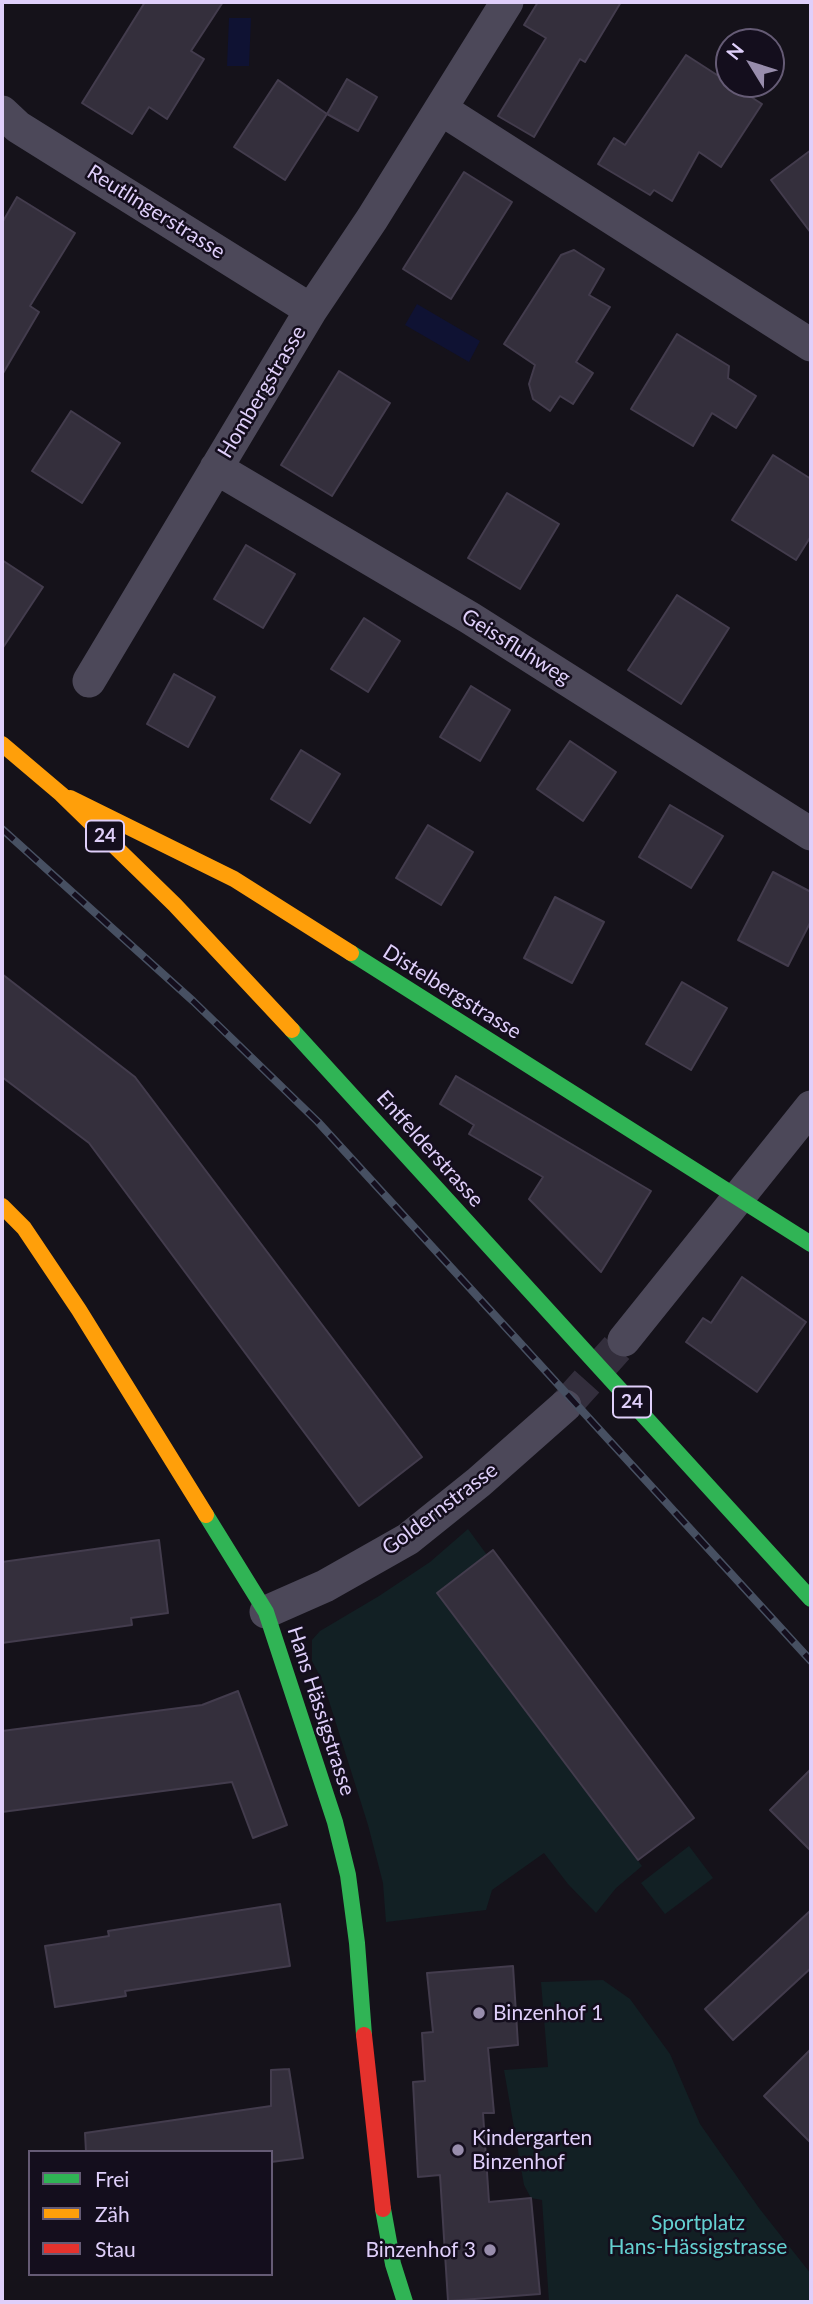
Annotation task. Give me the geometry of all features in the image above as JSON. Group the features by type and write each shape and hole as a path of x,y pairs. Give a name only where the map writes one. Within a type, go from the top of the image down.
{"street":[{"name":"Hombergstrasse","path":"89,681 312,310 508,2"},
{"path":"441,109 811,345"},
{"name":"Reutlingerstrasse","path":"2,112 19,127 312,310"},
{"name":"Geissfluhweg","path":"216,468 470,618 811,834"},
{"name":"Entfelderstrasse","path":"2,744 61,794 175,905 239,972 811,1599"},
{"name":"Distelbergstrasse","path":"61,794 234,879 811,1244"},
{"path":"624,1340 811,1107"},
{"name":"Hans Hässigstrasse","path":"2,1206 24,1228 79,1310 266,1612 335,1822 348,1875 357,1943 366,2067 380,2194 393,2264 405,2302"},
{"name":"Goldernstrasse","path":"266,1612 325,1586 408,1539 480,1482 565,1406"}],"green space":[{"path":"468,1529 487,1555 438,1593 642,1866 616,1888 596,1913 568,1884 544,1853 492,1890 486,1910 386,1922 383,1883 368,1825 323,1682 312,1661 312,1640 320,1631 430,1562"},
{"path":"689,1846 713,1878 665,1914 641,1883"},
{"name":"Sportplatz Hans-Hässigstrasse","path":"603,1980 630,1999 670,2054 700,2124 759,2208 811,2274 811,2302 549,2302 542,2200 531,2198 524,2185 504,2070 548,2067 541,1982"}],"shaded area":[{"path":"229,18 251,18 249,66 227,66"},
{"path":"417,304 480,341 469,362 405,325"}],"building":[{"path":"145,2 223,2 191,51 204,59 167,119 149,107 132,134 82,103"},
{"path":"538,2 621,2 585,62 580,59 534,137 498,116 546,38 524,25"},
{"path":"686,55 715,74 715,98 753,98 762,104 721,167 699,152 672,201 654,190 650,195 598,164 614,138 625,145"},
{"path":"347,79 377,97 358,131 327,114"},
{"path":"278,80 327,114 285,180 234,147"},
{"path":"811,150 811,233 771,180"},
{"path":"464,172 512,202 451,299 403,269"},
{"path":"17,197 75,233 30,306 39,312 2,375 2,223"},
{"path":"574,250 604,269 589,295 610,307 576,362 593,373 573,404 560,396 550,411 533,399 529,384 535,365 504,344 561,255"},
{"path":"677,334 729,366 728,378 756,396 736,428 712,413 693,446 631,409"},
{"path":"339,371 390,403 332,496 281,465"},
{"path":"71,411 120,443 82,503 32,471"},
{"path":"773,455 811,479 811,536 796,560 732,520"},
{"path":"507,493 559,524 520,589 468,558"},
{"path":"246,545 295,574 263,628 214,599"},
{"path":"2,560 43,587 2,649"},
{"path":"677,595 729,628 681,704 628,670"},
{"path":"364,618 400,641 368,692 331,669"},
{"path":"174,674 215,697 188,747 147,724"},
{"path":"471,686 510,710 480,761 440,737"},
{"path":"570,741 616,772 583,821 537,789"},
{"path":"301,750 340,774 310,823 271,799"},
{"path":"670,805 723,836 691,888 639,857"},
{"path":"428,825 473,852 441,905 396,878"},
{"path":"773,872 811,892 811,921 788,966 738,940"},
{"path":"555,897 604,922 572,983 524,958"},
{"path":"2,974 135,1077 422,1457 359,1506 89,1143 2,1077"},
{"path":"682,982 727,1008 691,1070 646,1044"},
{"path":"456,1076 651,1191 601,1272 529,1199 543,1177 469,1134 474,1125 440,1104"},
{"path":"742,1277 806,1322 757,1392 686,1342 703,1318 711,1323"},
{"path":"159,1540 168,1613 131,1618 132,1625 2,1643 2,1562"},
{"path":"493,1550 694,1818 638,1860 437,1593"},
{"path":"238,1691 287,1825 253,1838 232,1782 2,1812 2,1731 202,1705"},
{"path":"811,1769 811,1851 770,1810"},
{"path":"280,1904 290,1966 125,1991 126,1996 55,2007 45,1946 109,1936 108,1931"},
{"path":"811,1910 811,1968 733,2040 705,2009"},
{"path":"513,1966 518,2045 488,2048 494,2113 483,2113 489,2202 531,2198 540,2294 448,2301 440,2175 418,2177 413,2082 425,2081 422,2033 433,2032 427,1973"},
{"path":"811,2049 811,2143 764,2096"},
{"path":"289,2069 303,2158 273,2162 273,2150 86,2150 85,2133 271,2106 271,2070"}],"tunnel":[{"path":"565,1406 617,1348"}],"railway":[{"path":"2,829 193,1001 318,1122 811,1661"}],"traffic: fast":[{"path":"351,953 811,1244"},
{"path":"292,1030 811,1599"},
{"path":"206,1515 266,1612 335,1822 348,1875 357,1943 364,2035"},
{"path":"383,2209 393,2264 405,2302"}],"traffic: slow":[{"path":"2,744 61,794 175,905 292,1030"},
{"path":"70,798 234,879 351,953"},
{"path":"2,1206 24,1228 79,1310 206,1515"}],"traffic: jam":[{"path":"364,2035 383,2209"}],"place":[{"name":"Binzenhof 1","path":"479,2013"},
{"name":"Kindergarten Binzenhof","path":"458,2150"},
{"name":"Binzenhof 3","path":"490,2250"}]}
